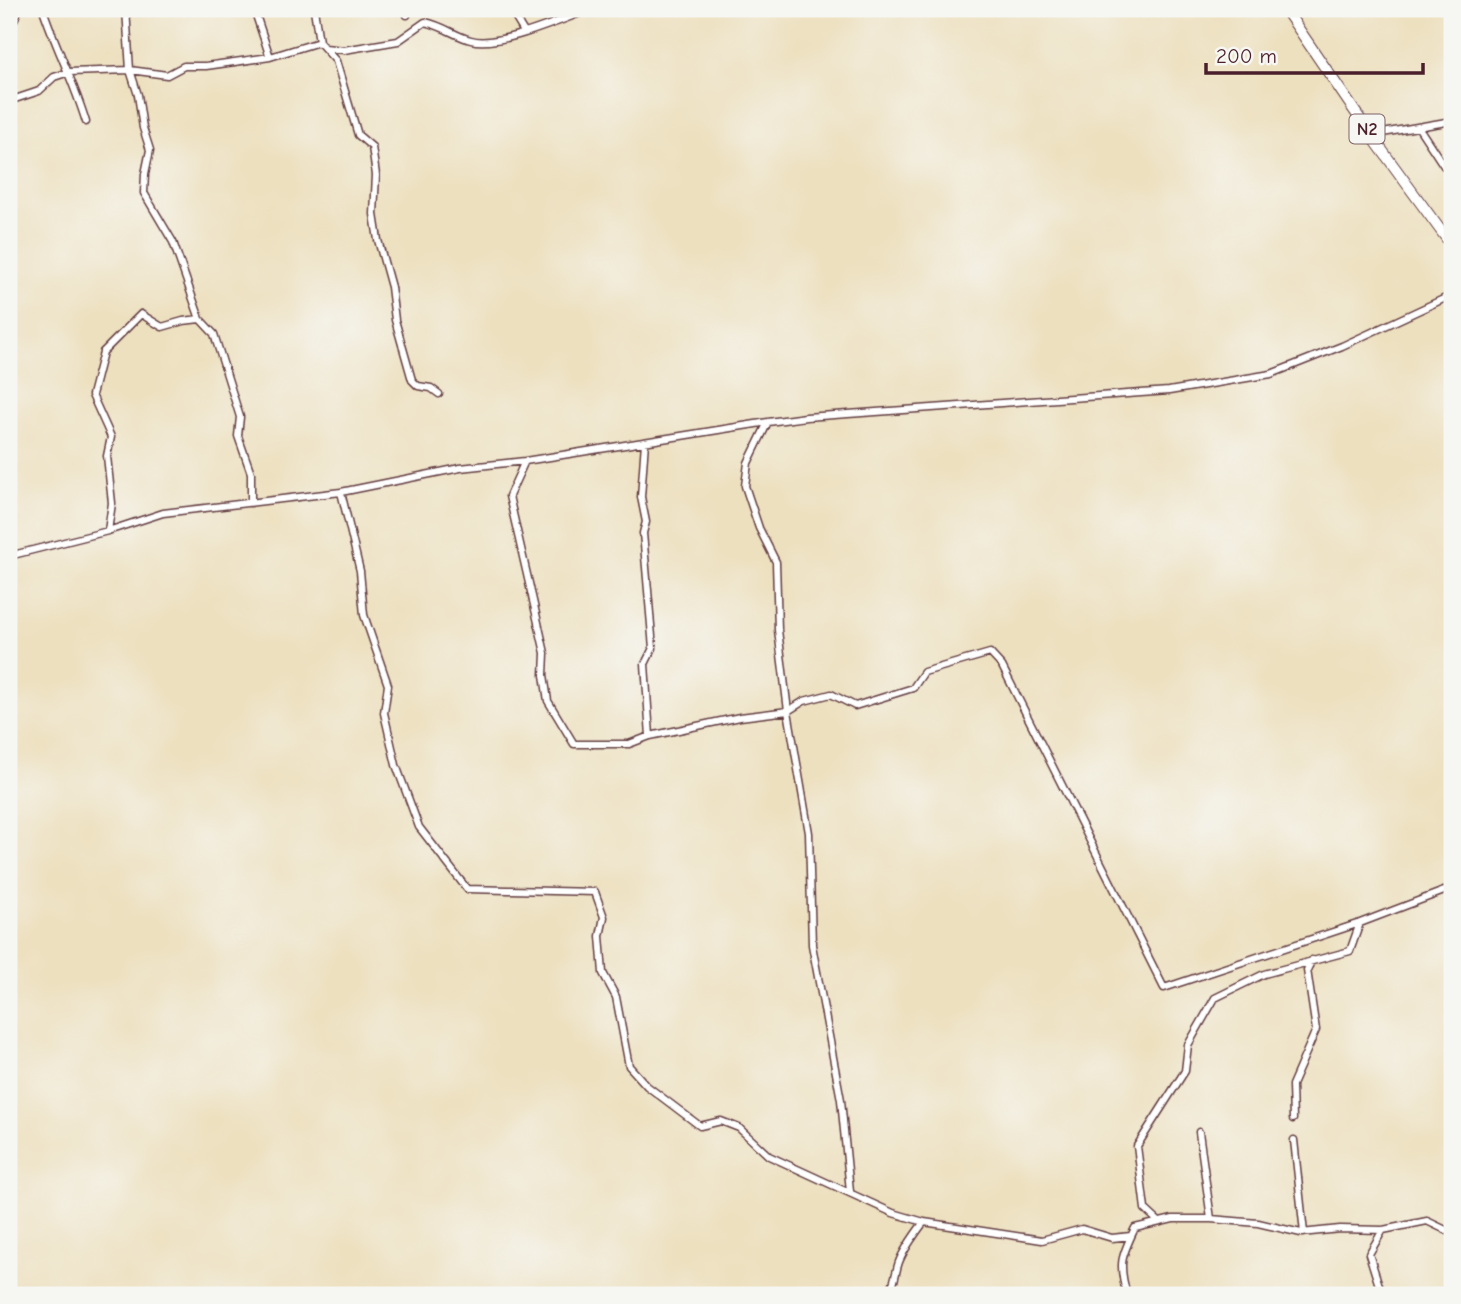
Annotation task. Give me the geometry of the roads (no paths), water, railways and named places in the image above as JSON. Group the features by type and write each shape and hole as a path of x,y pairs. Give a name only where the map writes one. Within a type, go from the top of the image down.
{"highway":[{"name":"N2","path":"1285,9 1371,135 1452,246"}],"street":[{"path":"9,31 19,9"},
{"path":"43,9 86,122"},
{"path":"126,9 130,70 150,150 144,193 173,242 200,319 214,334 240,418 238,436 251,473 251,502"},
{"path":"254,9 270,57"},
{"path":"314,9 318,42 336,61 358,135 372,147 376,175 374,214 378,240 391,287 395,320 412,380 418,386 431,388 439,394"},
{"path":"510,9 524,32"},
{"path":"325,48 344,50 398,41 425,22 442,26 472,41 497,40 590,9"},
{"path":"9,101 39,91 54,77 69,72 130,70 167,75 184,66 206,66 270,57 318,42"},
{"path":"1371,135 1452,121"},
{"path":"1419,128 1444,166 1452,169"},
{"path":"9,555 108,531 163,513 341,492 460,468 525,461 768,422 1169,391 1271,374 1452,295"},
{"path":"108,531 112,503 107,456 111,437 92,395 103,352 141,313 162,327 200,319"},
{"path":"768,422 748,463 745,486 759,528 776,562 778,630 788,711 809,833 812,945 841,1100 850,1191"},
{"path":"645,442 641,497 646,522 643,533 653,648 645,664 650,736"},
{"path":"525,461 509,496 545,653 544,675 548,701 574,744 629,744 650,736 740,717 788,711 804,702 831,694 855,706 913,688 924,672 990,653 1002,666 1164,988 1360,923 1452,888"},
{"path":"341,492 360,571 364,615 388,685 384,713 396,765 419,827 467,889 595,892 604,917 600,936 603,973 616,997 629,1066 647,1086 700,1126 721,1121 739,1128 769,1156 850,1191 892,1213 924,1222 1042,1240 1082,1229 1112,1238 1131,1236"},
{"path":"1159,1222 1146,1209 1137,1146 1185,1071 1188,1045 1215,998 1264,974 1350,951 1360,923"},
{"path":"1293,1119 1292,1085 1316,1030 1307,970 1312,960"},
{"path":"1199,1132 1211,1219"},
{"path":"1294,1140 1304,1233"},
{"path":"1127,1295 1122,1280 1122,1256 1135,1228 1173,1219 1258,1223 1304,1233 1340,1229 1382,1230 1427,1221 1452,1233"},
{"path":"887,1295 905,1250 924,1222"},
{"path":"1382,1230 1369,1254 1382,1295"}]}
